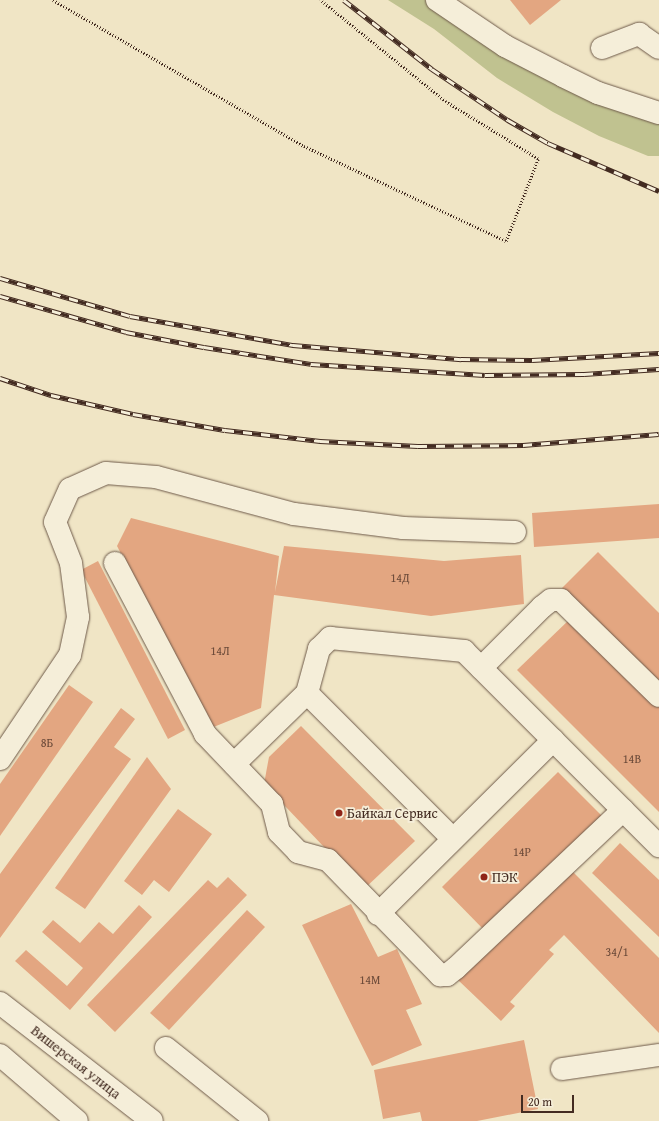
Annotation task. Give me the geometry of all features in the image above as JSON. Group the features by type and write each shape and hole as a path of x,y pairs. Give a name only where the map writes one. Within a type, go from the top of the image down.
{"street":[{"path":"437,0 505,46 563,76 598,93 659,113"},
{"path":"602,48 639,34 659,48"},
{"path":"0,759 70,655 78,617 71,563 55,522 70,489 106,473 156,477 294,514 403,528 515,532"},
{"path":"115,563 205,734 272,804 279,832 298,852 328,860 378,914 432,969 440,975 447,975 622,810"},
{"path":"481,668 542,606 552,600 561,600 659,696"},
{"path":"234,764 307,693 319,649 330,638 464,651 659,846"},
{"path":"307,693 453,839"},
{"path":"378,914 553,740"},
{"name":"Вишерская улица","path":"0,1003 152,1121"},
{"path":"166,1048 257,1121"},
{"path":"0,1055 77,1121"},
{"path":"562,1069 659,1055"}],"path":[{"path":"53,0 304,146 506,242 538,159 446,102 320,0"}],"green space":[{"path":"388,0 425,0 467,30 659,121 659,156 648,156 599,136 553,112 497,78 434,29"}],"building":[{"path":"510,0 561,0 530,25"},
{"path":"659,504 659,538 534,547 532,513"},
{"path":"131,518 279,556 275,592 284,546 444,561 521,555 524,604 431,616 274,595 261,708 211,728 117,546"},
{"path":"598,552 659,613 659,685 562,588"},
{"path":"98,561 185,730 168,739 81,570"},
{"path":"571,618 659,706 659,812 517,670"},
{"path":"69,685 93,702 0,836 0,784"},
{"path":"121,708 135,719 114,747 131,759 0,938 0,874"},
{"name":"Байкал Сервис","path":"301,726 415,841 364,889 264,784 269,757"},
{"path":"147,757 171,789 85,909 55,888"},
{"path":"558,772 603,817 487,933 442,887"},
{"path":"178,809 212,834 169,892 154,880 142,895 124,881"},
{"path":"620,843 659,880 659,937 592,873"},
{"path":"568,867 659,958 659,1033 564,935 549,950 554,954 510,1002 515,1006 501,1021 458,980"},
{"path":"228,877 247,895 115,1032 87,1005 208,880 217,888"},
{"path":"351,904 378,957 397,949 422,1004 406,1010 422,1045 372,1066 302,925"},
{"path":"139,905 152,917 70,1010 15,961 26,950 67,986 83,968 42,932 53,920 80,943 99,922 113,934"},
{"path":"247,910 265,927 169,1030 150,1013"},
{"path":"524,1040 538,1109 477,1121 422,1121 420,1112 383,1119 374,1070"}],"railway":[{"path":"344,0 432,69 508,120 548,143 659,191"},
{"path":"0,278 130,316 293,345 461,359 532,360 659,353"},
{"path":"0,296 126,332 204,347 311,364 485,375 584,374 659,369"},
{"path":"0,378 51,395 133,414 225,430 320,441 418,446 523,445 659,434"}],"place":[{"name":"Байкал Сервис","path":"339,813"},
{"name":"ПЭК","path":"484,877"}]}
